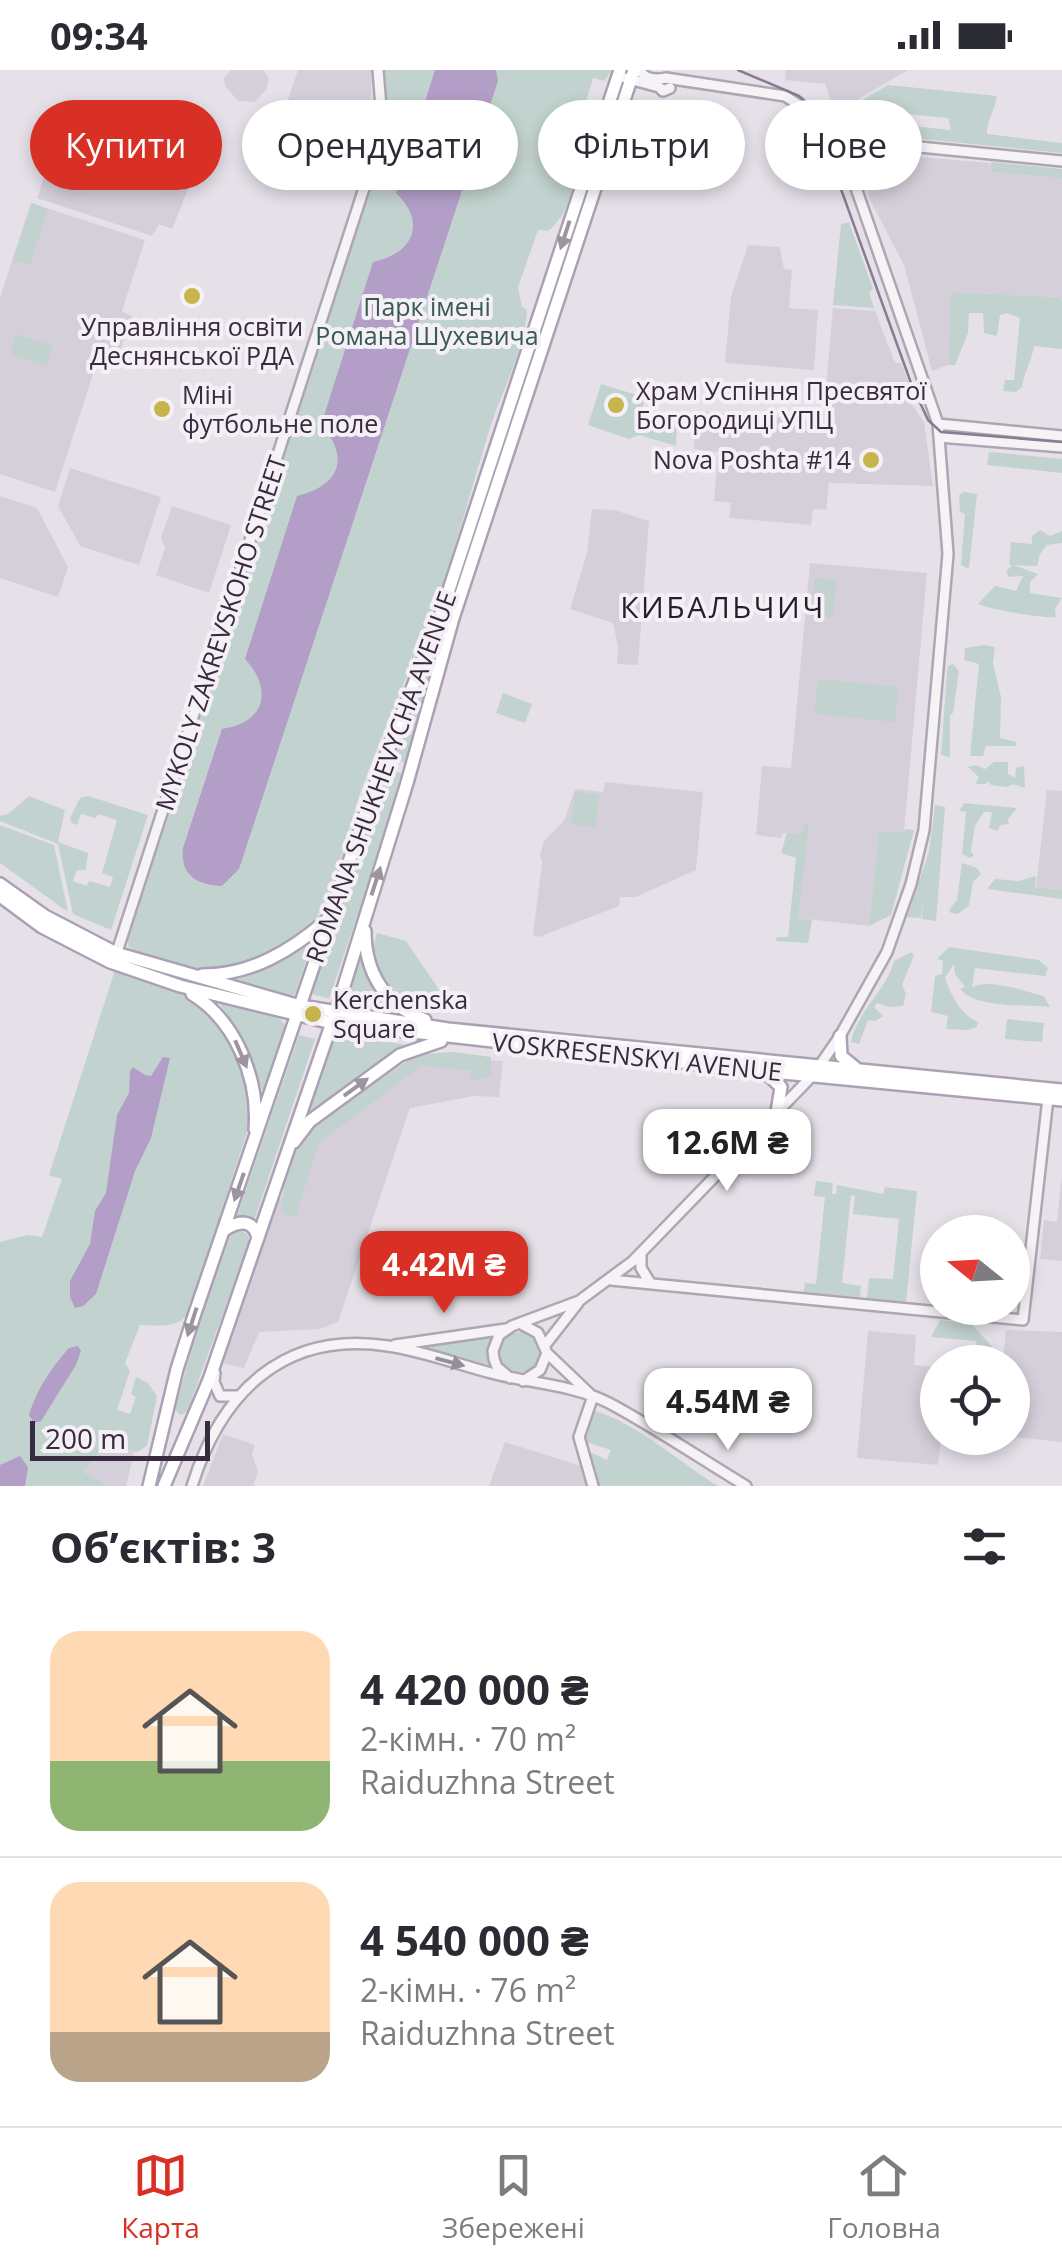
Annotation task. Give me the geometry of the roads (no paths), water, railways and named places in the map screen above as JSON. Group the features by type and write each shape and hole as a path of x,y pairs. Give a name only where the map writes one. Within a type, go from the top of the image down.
{"main road":[{"name":"ROMANA SHUKHEVYCHA AVENUE","path":"623,100 628,73"},
{"name":"ROMANA SHUKHEVYCHA AVENUE","path":"150,1486 177,1370 298,1011 380,772 441,614 628,73"},
{"name":"ROMANA SHUKHEVYCHA AVENUE","path":"164,1486 216,1361 333,1018 407,783 453,618 594,190"},
{"path":"380,772 397,765 405,770 407,783"},
{"path":"0,884 115,958"},
{"path":"0,896 42,926 115,958 183,981 333,1018"},
{"path":"365,915 368,964 382,990 410,1015 452,1034"},
{"path":"183,981 259,965 293,947 331,917"},
{"path":"183,981 219,1015 242,1052 254,1093 253,1145"},
{"name":"VOSKRESENSKYI AVENUE","path":"333,1018 762,1071 861,1071 1062,1090"},
{"path":"286,1154 310,1121 400,1056 452,1034"},
{"name":"VOSKRESENSKYI AVENUE","path":"452,1034 816,1070 1062,1100"},
{"path":"840,1036 841,1056 861,1071"},
{"path":"762,1071 780,1087 777,1112"},
{"path":"224,1230 247,1222 258,1238"},
{"path":"168,1407 181,1419 196,1411"}],"street":[{"name":"MYKOLY ZAKREVSKOHO STREET","path":"115,958 372,164 381,107 378,70"},
{"path":"628,73 646,83 786,96 792,100"},
{"path":"628,73 667,83"},
{"path":"625,100 646,83"},
{"path":"922,150 1062,161"},
{"path":"192,1486 211,1434 237,1396 268,1370 305,1353 340,1346 389,1346 506,1329 579,1302 610,1280 642,1252 816,1070 840,1036 886,952 911,884 924,830 948,563 938,424 862,190"},
{"path":"938,424 1062,436"},
{"path":"938,437 1062,447"},
{"path":"610,1280 1023,1320 1048,1098"},
{"path":"642,1252 641,1268 651,1284"},
{"path":"523,1381 540,1370 546,1349 579,1302"},
{"path":"520,1325 533,1328 546,1349 593,1396 746,1486"},
{"path":"506,1329 492,1351 497,1367 510,1378"},
{"path":"389,1346 593,1396"},
{"path":"216,1361 217,1392 225,1399 237,1396"},
{"path":"593,1396 579,1437 593,1486"}],"tram line":[{"path":"738,70 799,96 811,106 911,383 928,420 941,432 1062,442"}],"place":[{"name":"Управління освіти Деснянської РДА","path":"192,296"},
{"name":"Храм Успіння Пресвятої Богородиці УПЦ","path":"616,405"},
{"name":"Міні футбольне поле","path":"162,409"},
{"name":"Nova Poshta #14","path":"871,460"},
{"name":"Kerchenska Square","path":"313,1014"}],"district":[{"name":"КИБАЛЬЧИЧ","path":"723,608"}],"park label":[{"name":"Парк імені Романа Шухевича","path":"427,322"}]}
